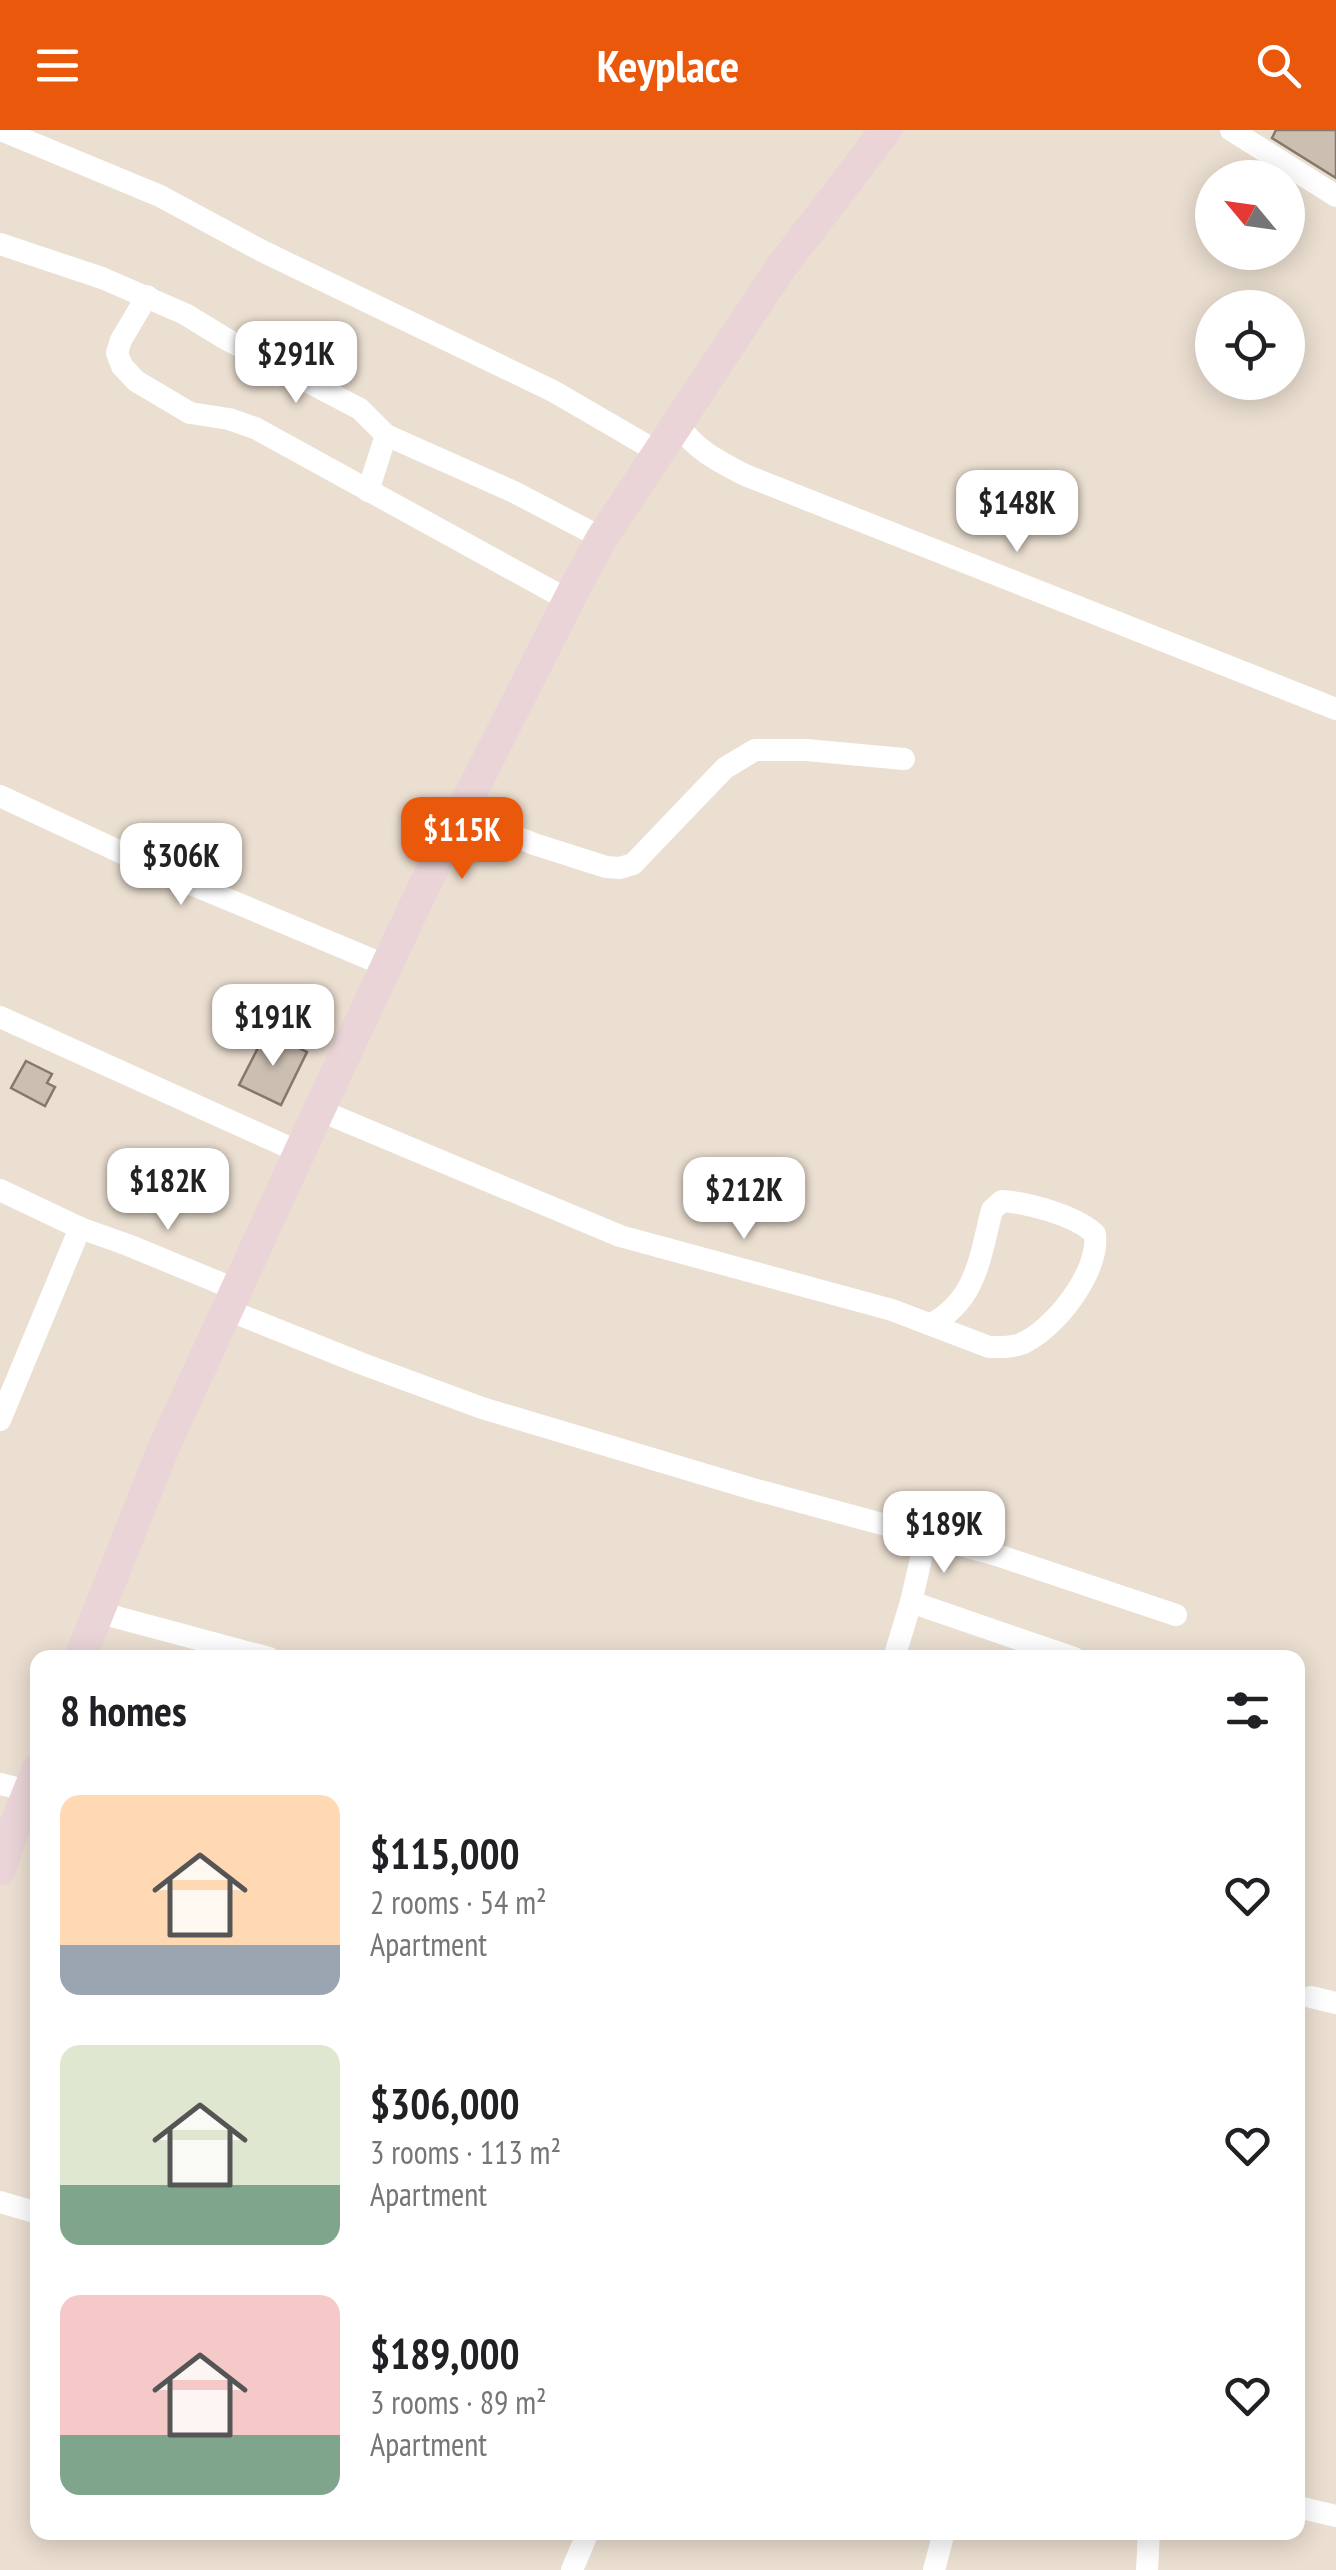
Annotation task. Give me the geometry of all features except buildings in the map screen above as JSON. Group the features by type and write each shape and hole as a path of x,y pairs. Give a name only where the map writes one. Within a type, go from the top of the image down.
{"main road":[{"path":"83,1650 163,1449 318,1110 568,600 602,538 778,270 886,130"},
{"path":"0,1870 22,1781"}],"street":[{"path":"1,130 160,196 262,251 553,391 658,452"},
{"path":"1231,130 1336,196"},
{"path":"0,244 147,296 185,314 360,409 386,435 514,492 602,538"},
{"path":"147,296 117,353 122,366 136,381 190,412 229,418 255,428 568,600"},
{"path":"678,423 687,439 711,458 745,475 1336,709"},
{"path":"368,491 386,435"},
{"path":"461,814 534,844 620,868 632,864 724,768 755,750 904,758"},
{"path":"0,796 172,876 387,966"},
{"path":"0,1016 299,1152"},
{"path":"318,1110 620,1236 892,1310 989,1347 1022,1343 1040,1332 1070,1302 1084,1280 1094,1252 1094,1234 1066,1218 1024,1203 1002,1201 992,1210 961,1303 931,1324"},
{"path":"0,1190 80,1228 128,1245 360,1364 482,1408 735,1484 1000,1556 1176,1615"},
{"path":"0,1420 5,1392 80,1228"},
{"path":"896,1650 926,1537"},
{"path":"910,1602 1051,1650"},
{"path":"97,1612 239,1650"},
{"path":"1310,1997 1336,2003"},
{"path":"0,2202 30,2211"},
{"path":"1305,2509 1336,2516"},
{"path":"572,2570 585,2540"},
{"path":"934,2570 942,2540"},
{"path":"1148,2570 1150,2540"}]}
